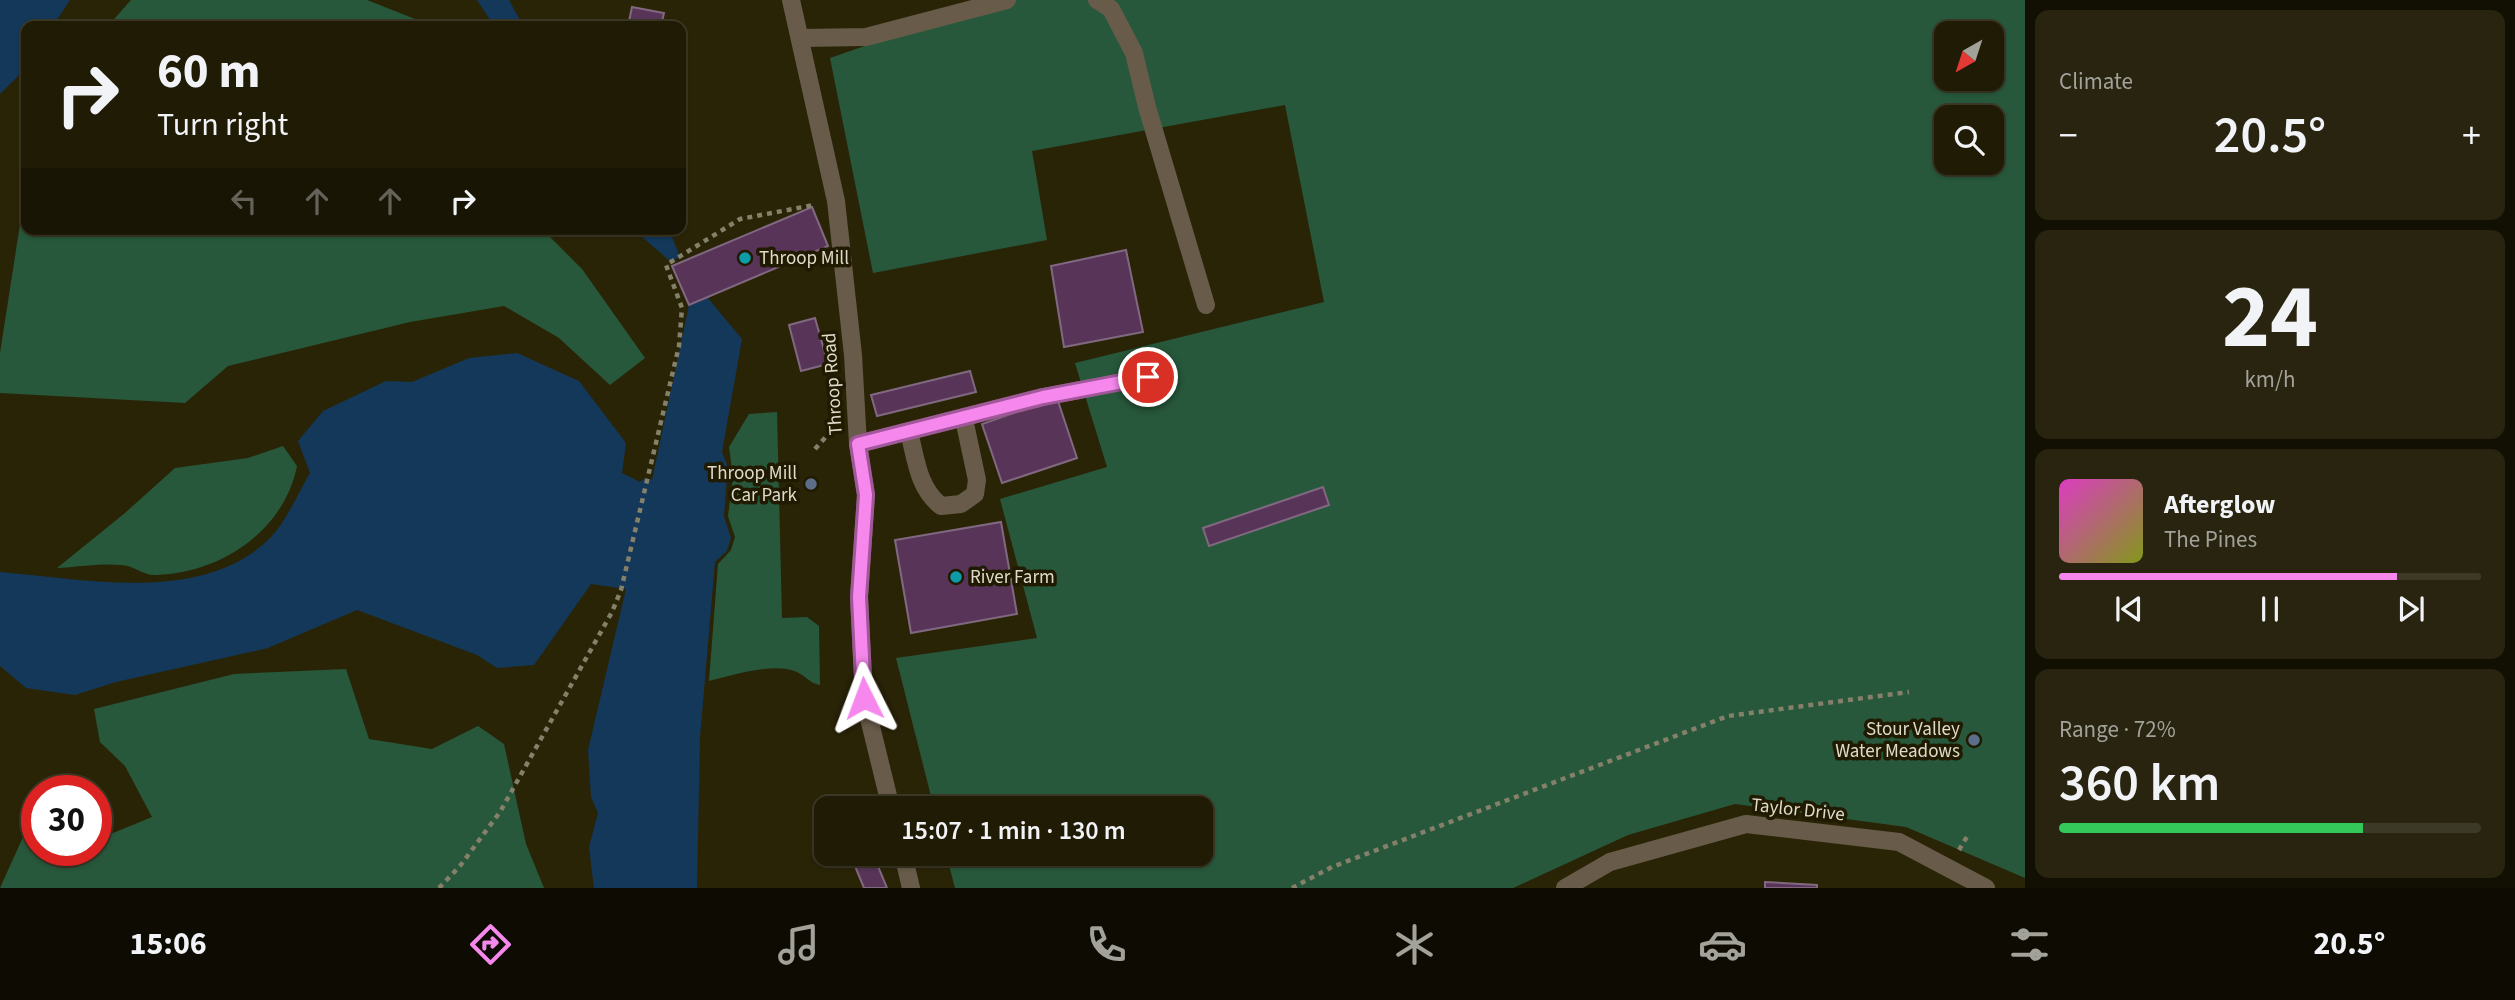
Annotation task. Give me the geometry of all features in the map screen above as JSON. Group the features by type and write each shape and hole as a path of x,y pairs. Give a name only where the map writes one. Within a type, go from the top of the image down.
{"street":[{"name":"Throop Road","path":"791,0 836,201 853,355 858,444 866,495 859,597 864,698 888,796"},
{"path":"801,37 866,37 1007,0"},
{"path":"1097,0 1111,9 1135,53 1147,107 1206,305"},
{"path":"858,444 1043,397 1148,377"},
{"path":"909,432 922,485 929,496 941,506 961,504 975,494 977,480 964,419"},
{"name":"Taylor Drive","path":"1565,888 1610,862 1746,824 1899,842 1986,888"},
{"path":"905,866 911,888"}],"path":[{"path":"439,888 460,866 500,812 621,590 679,346 682,308 666,265 740,219 836,201"},
{"path":"1292,888 1345,862 1727,716 1909,692"}],"green space":[{"path":"131,0 367,0 416,21 112,21"},
{"path":"997,0 2025,0 2025,878 1906,827 1735,804 1628,835 1513,888 955,888 949,866 1213,866 1213,796 931,796 896,658 1037,638 1000,499 1107,467 1075,363 1324,302 1285,105 1032,151 1047,240 873,273 830,58"},
{"path":"21,218 21,235 548,235 582,269 645,358 610,385 559,338 504,306 410,322 228,366 185,403 0,393 0,353"},
{"path":"777,412 782,618 807,617 819,626 820,685 797,672 776,668 753,670 709,681 718,564 731,550 735,537 728,516 733,477 729,447 749,414"},
{"path":"283,446 297,466 290,489 279,510 264,529 226,557 204,566 156,575 121,565 57,568 175,468 248,458"},
{"path":"346,669 369,739 432,749 478,726 504,744 526,844 544,888 0,888 21,842 21,866 112,866 112,833 152,817 125,766 100,742 94,709 234,674"}],"water":[{"path":"0,0 70,0 56,21 21,21 21,73 0,94"},
{"path":"477,0 509,0 520,21 491,21"},
{"path":"640,235 671,235 680,257 671,262"},
{"path":"707,297 742,339 722,452 728,467 724,516 731,538 727,551 715,562 700,737 697,888 594,888 589,847 598,813 591,797 588,750 626,589 591,584 534,665 497,668 477,655 357,610 268,648 116,682 75,695 26,688 0,666 0,572 142,583 178,580 213,572 244,558 277,530 310,473 298,441 323,411 386,381 412,382 469,358 517,353 579,381 626,443 622,473 640,482 645,478 652,480 689,305"}],"building":[{"path":"632,7 664,13 662,21 629,21"},
{"name":"Throop Mill","path":"812,207 828,246 689,305 672,266"},
{"path":"1126,250 1143,332 1064,347 1051,266"},
{"path":"815,318 828,364 801,371 789,325"},
{"path":"970,371 976,392 877,416 871,395"},
{"path":"1057,398 1077,458 1002,483 982,424"},
{"path":"1323,487 1329,505 1209,546 1203,528"},
{"name":"River Farm","path":"1001,522 1017,614 911,633 895,540"},
{"path":"855,866 878,866 887,888 864,888"},
{"path":"1765,882 1817,885 1817,888 1765,888"}],"place":[{"name":"Throop Mill","path":"745,258"},
{"name":"Throop Mill Car Park","path":"811,484"},
{"name":"River Farm","path":"956,577"},
{"name":"Stour Valley Water Meadows","path":"1974,740"}],"route":[{"path":"864,698 859,597 866,495 858,444 1043,397 1148,377"}]}
